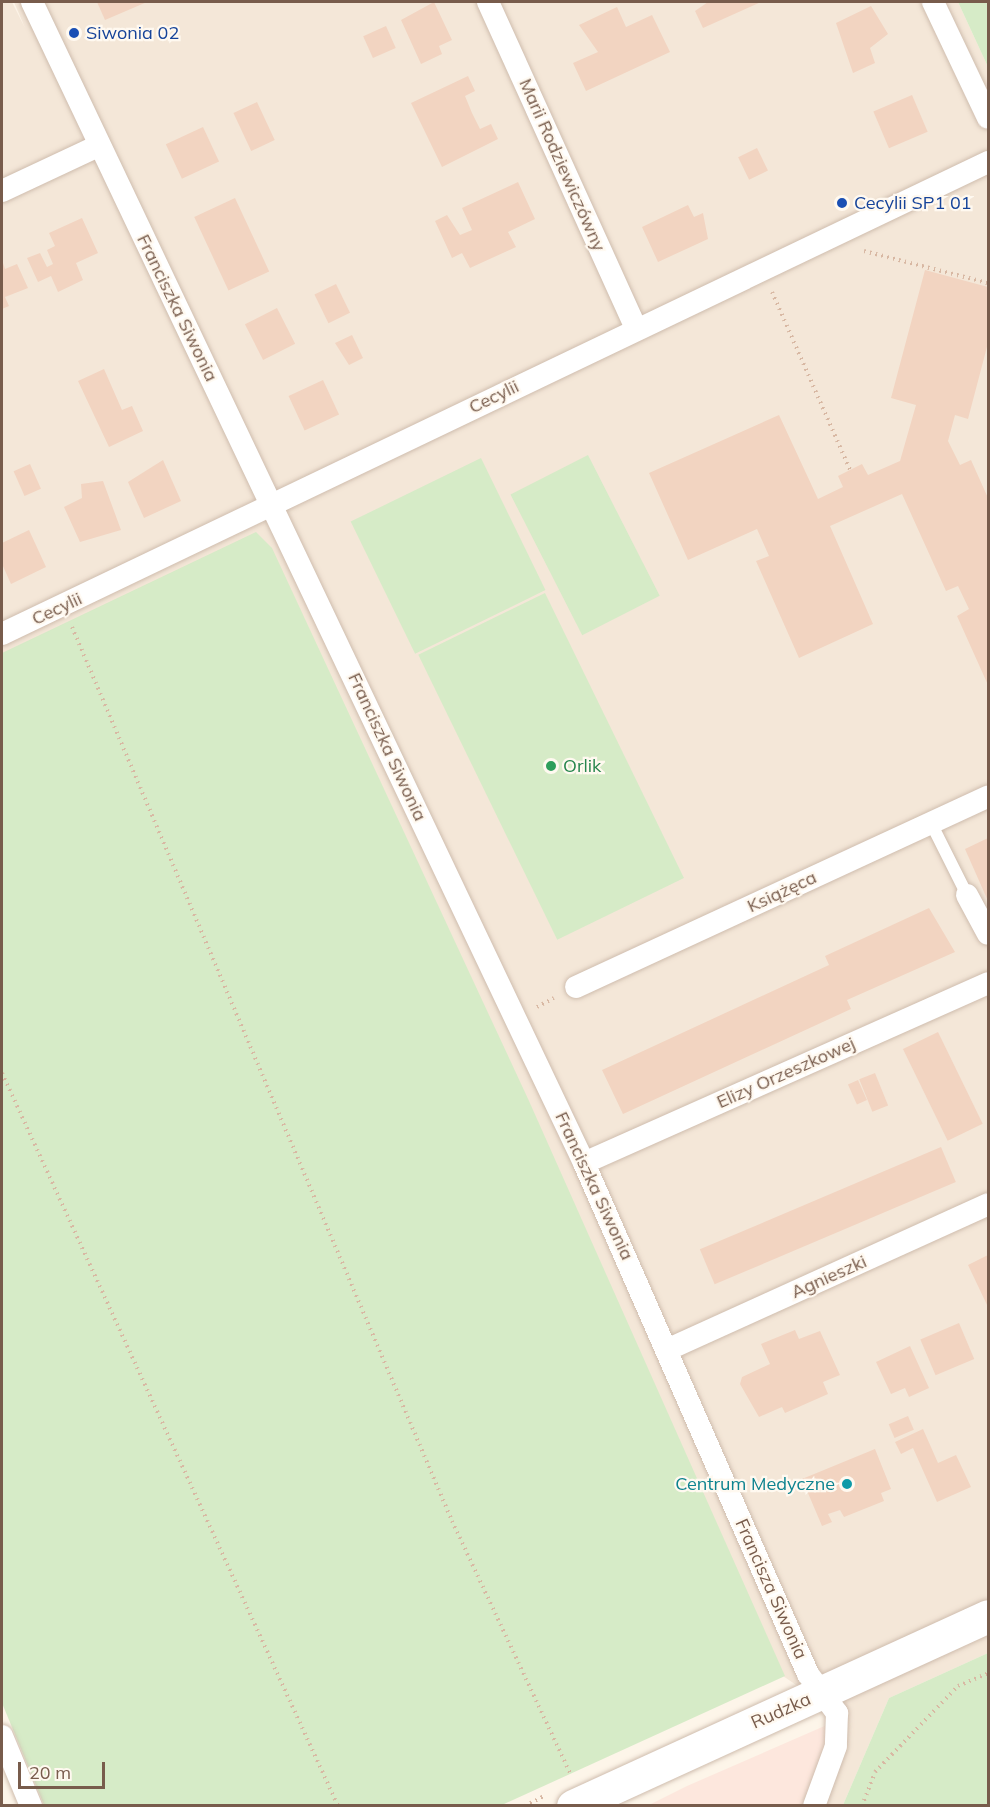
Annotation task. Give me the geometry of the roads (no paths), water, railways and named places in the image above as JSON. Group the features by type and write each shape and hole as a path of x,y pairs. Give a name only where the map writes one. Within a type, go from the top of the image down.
{"street":[{"name":"Franciszka Siwonia","path":"32,2 98,146 272,504 584,1163 669,1349"},
{"name":"Marii Rodziewiczówny","path":"488,2 636,329"},
{"path":"933,2 988,118"},
{"path":"2,191 98,146"},
{"name":"Cecylii","path":"2,634 988,162"},
{"name":"Książęca","path":"576,987 988,797"},
{"path":"967,895 988,934"},
{"name":"Elizy Orzeszkowej","path":"584,1163 988,983"},
{"name":"Agnieszki","path":"669,1349 988,1204"},
{"name":"Francisza Siwonia","path":"669,1349 763,1575 812,1681 837,1713 838,1730 814,1806"},
{"name":"Rudzka","path":"577,1804 988,1616"},
{"path":"2,1736 31,1806"}],"lane":[{"path":"932,823 967,895"}],"place":[{"name":"Siwonia 02","path":"74,33"},
{"name":"Cecylii SP1 01","path":"842,203"},
{"name":"Orlik","path":"551,766"},
{"name":"Centrum Medyczne","path":"847,1484"}]}
